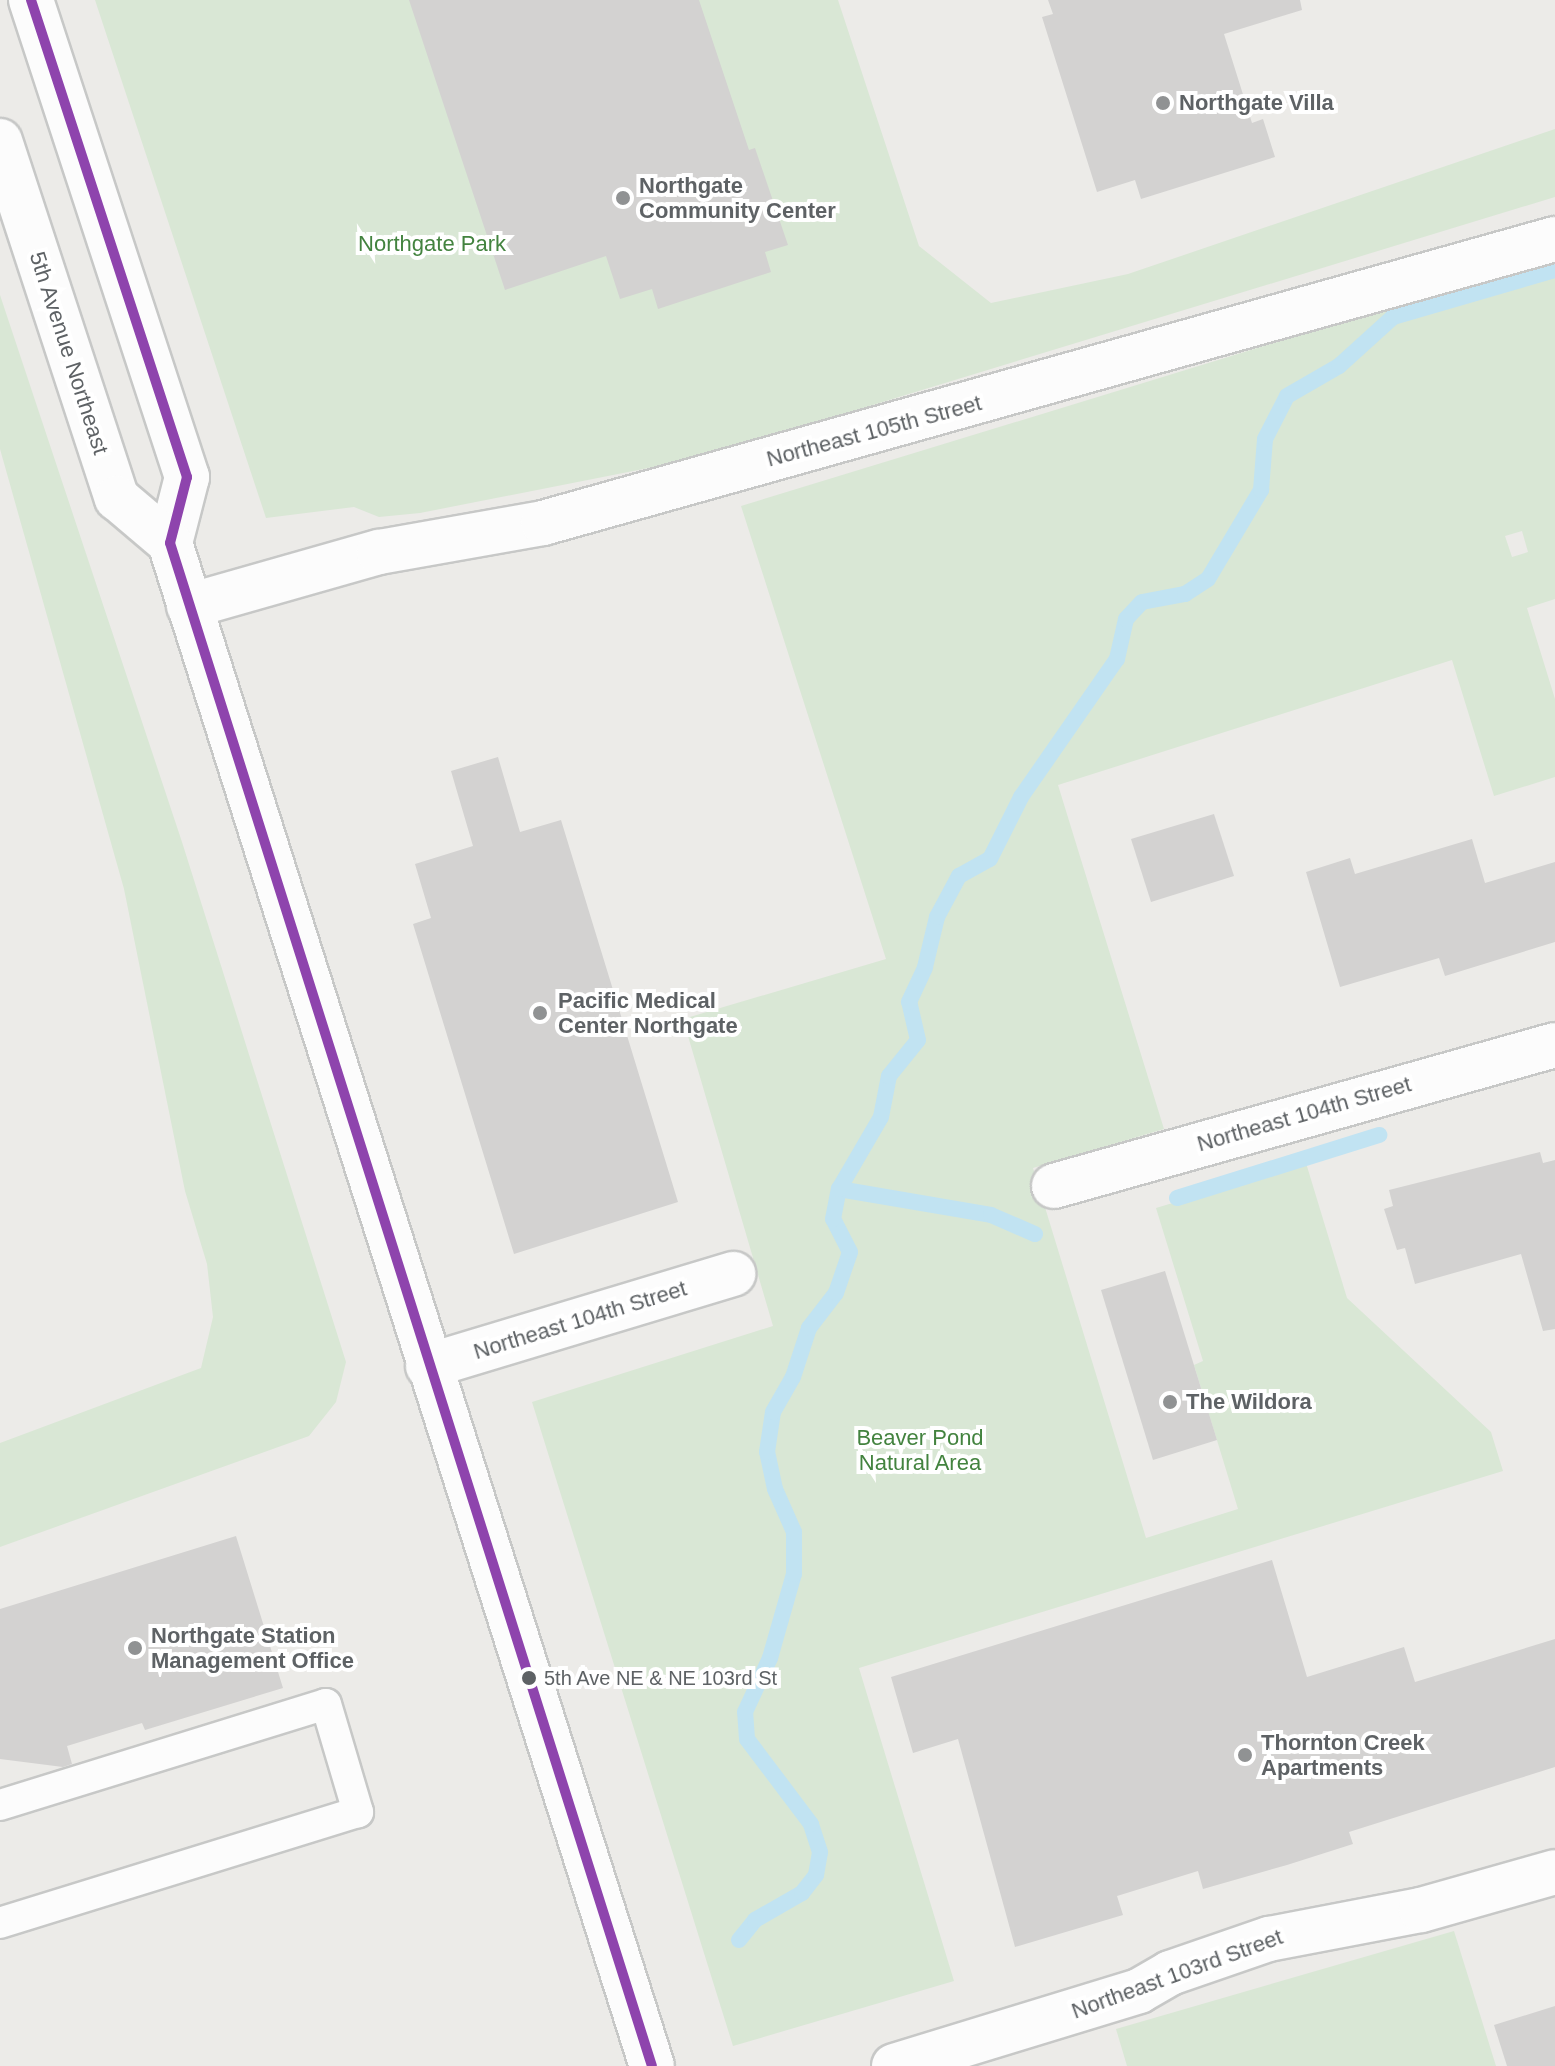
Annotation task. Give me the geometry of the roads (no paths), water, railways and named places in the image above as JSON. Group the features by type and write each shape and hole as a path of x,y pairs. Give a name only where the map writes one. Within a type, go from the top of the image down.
{"street":[{"path":"31,0 187,477 170,543 652,2066"},
{"name":"5th Avenue Northeast","path":"0,141 117,498 170,543"},
{"name":"Northeast 105th Street","path":"189,606 379,552 543,523 1555,239"},
{"name":"Northeast 104th Street","path":"1054,1186 1555,1045"},
{"name":"Northeast 104th Street","path":"428,1366 733,1274"},
{"name":"Northeast 103rd Street","path":"894,2066 1139,1991 1170,1973 1269,1939 1421,1910 1555,1872"}],"lane":[{"path":"0,1805 326,1704 358,1812 0,1923"}],"waterway":[{"path":"739,1940 755,1920 802,1893 816,1875 820,1852 811,1824 747,1739 745,1712 770,1658 794,1574 794,1532 775,1489 767,1452 773,1412 793,1377 809,1328 836,1293 850,1252 833,1219 839,1189 881,1117 889,1076 918,1040 909,1002 925,967 937,917 959,876 990,859 1021,797 1117,659 1126,619 1142,602 1185,594 1208,579 1261,490 1265,439 1287,396 1339,366 1393,317 1555,270"},
{"path":"1177,1198 1379,1135"},
{"path":"839,1189 991,1215 1035,1234"}],"place":[{"name":"Northgate Villa","path":"1163,103"},
{"name":"Northgate Community Center","path":"623,198"},
{"name":"Pacific Medical Center Northgate","path":"540,1013"},
{"name":"The Wildora","path":"1170,1402"},
{"name":"Northgate Station Management Office","path":"135,1648"},
{"name":"5th Ave NE & NE 103rd St","path":"529,1678"},
{"name":"Thornton Creek Apartments","path":"1245,1755"}],"park label":[{"name":"Northgate Park","path":"432,244"},
{"name":"Beaver Pond Natural Area","path":"920,1450"}]}
